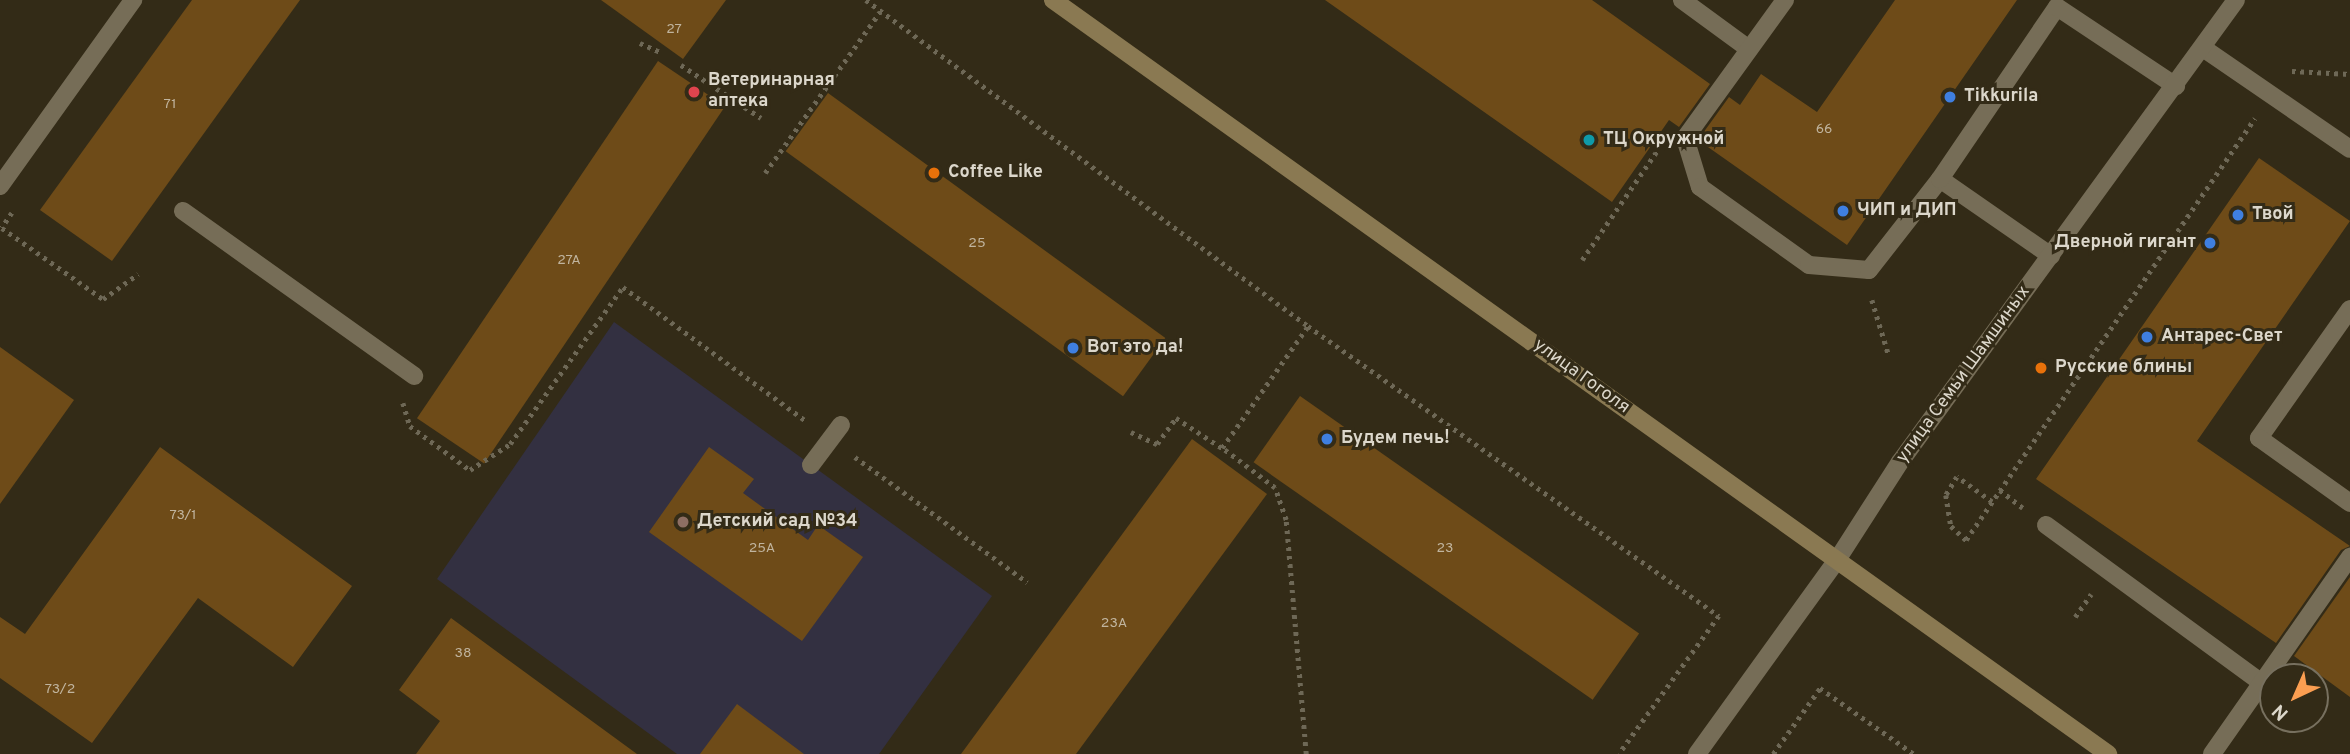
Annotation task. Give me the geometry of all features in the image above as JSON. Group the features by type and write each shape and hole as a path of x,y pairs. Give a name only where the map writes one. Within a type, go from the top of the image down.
{"main road":[{"name":"улица Гоголя","path":"1053,0 2108,754"}],"street":[{"path":"0,186 133,0"},
{"path":"1682,0 1749,49"},
{"path":"1784,0 1685,138 1700,187 1809,265 1869,270 1940,179 2057,7 2176,86"},
{"name":"улица Семьи Шамшиных","path":"1697,754 1837,560 1900,462 2236,0"},
{"path":"2203,48 2350,149"},
{"path":"1940,179 2052,256"},
{"path":"183,211 414,376"},
{"path":"2350,309 2259,438 2350,503"},
{"path":"811,465 841,425"},
{"path":"2046,525 2259,681"},
{"path":"2276,663 2350,557"},
{"path":"2212,754 2259,687"}],"path":[{"path":"866,0 1308,326 1719,616 1619,754"},
{"path":"765,173 880,12"},
{"path":"640,43 662,53"},
{"path":"681,65 761,118"},
{"path":"2279,70 2350,74"},
{"path":"1992,502 1956,477 1946,495 1951,526 1966,540 1992,502 2271,94"},
{"path":"18,205 2,228 103,299 138,274"},
{"path":"1869,270 1874,318 1889,356"},
{"path":"400,396 410,426 470,470 510,444 623,287"},
{"path":"1222,448 1308,326"},
{"path":"1131,432 1157,444 1176,418 1275,488 1286,520 1306,754"},
{"path":"1773,754 1820,688 1914,754"}],"shaded area":[{"name":"Детский сад №34","path":"614,322 992,596 879,754 677,754 437,579"}],"building":[{"path":"192,0 300,0 112,261 40,210"},
{"path":"601,0 726,0 683,59"},
{"name":"ТЦ Окружной","path":"1325,0 1592,0 1710,84 1679,127 1669,120 1612,202"},
{"path":"1895,0 2017,0 1847,245 1698,140 1729,97 1740,105 1761,74 1817,112"},
{"path":"658,61 725,106 484,464 417,418"},
{"path":"828,93 1165,338 1123,396 786,151"},
{"path":"2259,158 2350,221 2197,441 2350,546 2341,550 2276,643 2036,479"},
{"path":"0,347 74,400 0,504"},
{"path":"1300,396 1639,633 1593,700 1254,462"},
{"path":"1192,439 1267,494 1076,754 961,754"},
{"path":"160,447 352,586 293,667 198,598 92,743 0,678 0,617 25,634"},
{"path":"709,447 754,479 743,493 808,540 818,525 863,557 802,641 649,532"},
{"path":"2350,577 2350,697 2329,682 2329,663 2304,663 2294,656"},
{"path":"451,618 637,754 416,754 440,721 399,690"},
{"path":"737,704 804,754 700,754"}],"place":[{"name":"Ветеринарная аптека","path":"694,92"},
{"name":"Tikkurila","path":"1950,97"},
{"name":"ТЦ Окружной","path":"1589,140"},
{"name":"Coffee Like","path":"934,173"},
{"name":"ЧИП и ДИП","path":"1843,211"},
{"name":"Твой","path":"2238,215"},
{"name":"Дверной гигант","path":"2210,243"},
{"name":"Антарес-Свет","path":"2147,337"},
{"name":"Вот это да!","path":"1073,348"},
{"name":"Русские блины","path":"2041,368"},
{"name":"Будем печь!","path":"1327,439"},
{"name":"Детский сад №34","path":"683,522"}]}
